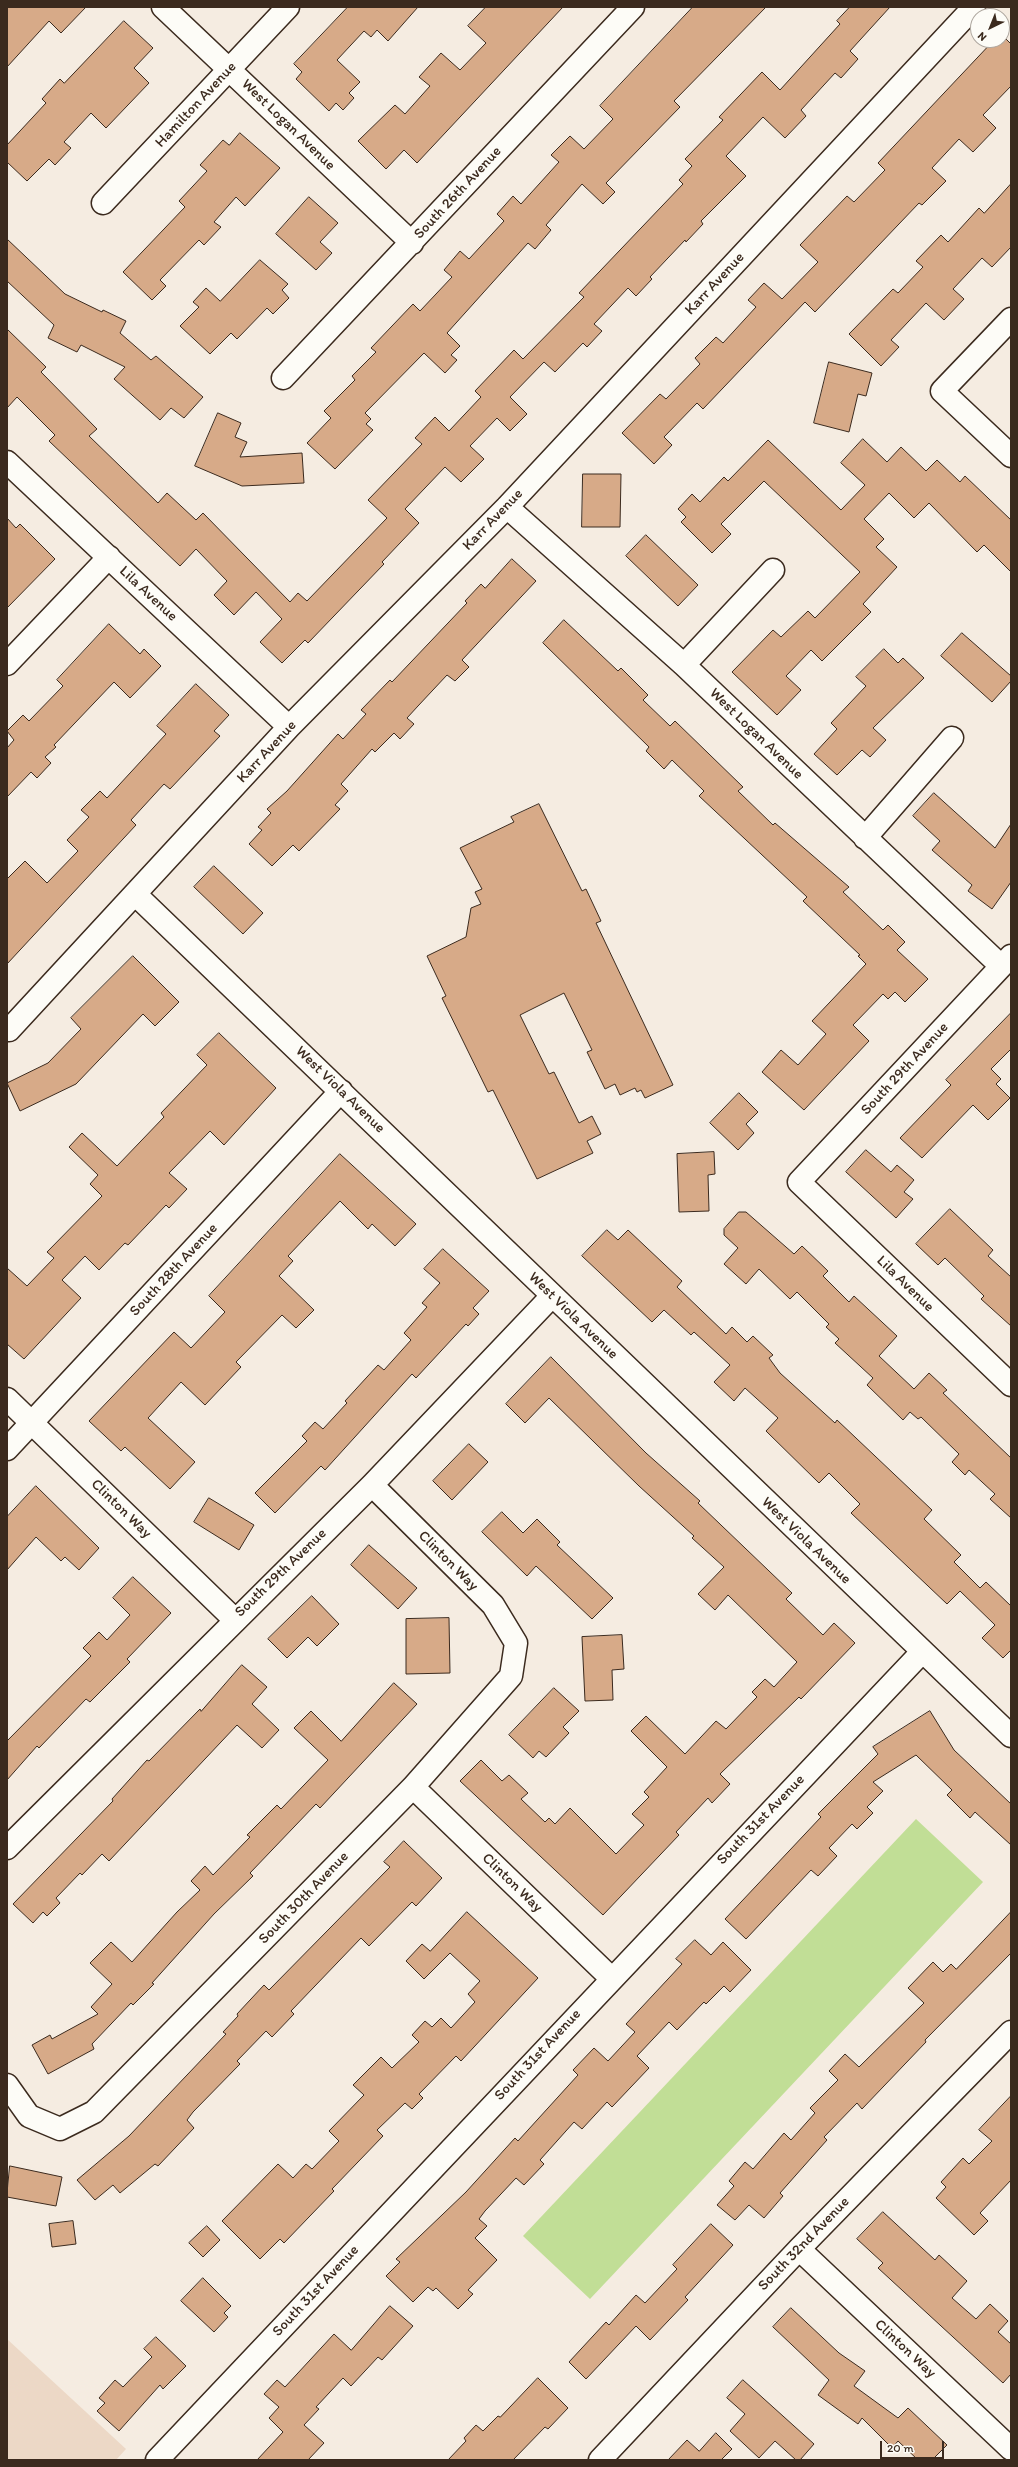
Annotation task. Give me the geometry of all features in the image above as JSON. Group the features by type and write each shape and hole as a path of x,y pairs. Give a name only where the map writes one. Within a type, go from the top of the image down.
{"street":[{"name":"West Logan Avenue","path":"164,7 412,243"},
{"name":"Hamilton Avenue","path":"103,203 288,7"},
{"name":"South 26th Avenue","path":"283,378 634,7"},
{"name":"Karr Avenue","path":"8,1029 136,895 289,727 507,507 974,7"},
{"path":"1011,318 942,391 1011,456"},
{"name":"Lila Avenue","path":"7,462 289,727"},
{"name":"West Logan Avenue","path":"507,507 684,665 865,838 1006,961"},
{"path":"7,664 109,557"},
{"path":"684,665 773,570"},
{"path":"865,838 952,738"},
{"name":"West Viola Avenue","path":"136,895 1011,1736"},
{"name":"South 29th Avenue","path":"799,1182 1006,961"},
{"name":"South 28th Avenue","path":"7,1449 341,1091"},
{"name":"Lila Avenue","path":"799,1182 1011,1385"},
{"name":"South 29th Avenue","path":"7,1848 234,1619 372,1485 552,1296"},
{"name":"Clinton Way","path":"7,1399 234,1619"},
{"name":"Clinton Way","path":"372,1485 493,1605 516,1643"},
{"name":"South 30th Avenue","path":"7,2085 29,2116 60,2129 94,2112 413,1787 511,1676 516,1643"},
{"name":"South 31st Avenue","path":"157,2460 611,1978 922,1652"},
{"name":"Clinton Way","path":"413,1787 611,1978"},
{"name":"South 32nd Avenue","path":"600,2460 799,2249 1011,2032"},
{"name":"Clinton Way","path":"799,2249 1011,2449"}],"shaded area":[{"path":"7,2339 126,2449 116,2460 7,2460"}],"green space":[{"path":"916,1819 983,1882 590,2299 523,2236"}],"building":[{"path":"7,7 86,7 61,33 49,21 7,67"},
{"path":"348,7 418,7 388,41 377,30 371,37 364,31 337,60 360,82 349,93 354,98 343,110 336,103 329,111 296,79 302,72 294,64"},
{"path":"486,7 563,7 417,163 404,150 386,169 358,141 395,105 405,114 430,86 419,77 441,53 460,70 486,43 468,26"},
{"path":"693,7 766,7 674,101 680,107 606,183 615,192 603,204 582,184 546,225 551,230 535,249 528,243 447,333 460,346 451,355 457,360 445,373 424,353 365,413 371,419 366,424 373,430 335,469 307,443 331,418 324,411 355,380 352,376 376,352 371,348 413,304 420,311 452,277 444,270 460,251 469,259 504,221 497,214 513,196 521,204 559,162 551,155 570,136 584,149 613,119 600,106"},
{"path":"850,7 890,7 850,51 858,59 841,78 835,73 801,110 806,116 785,138 763,117 726,156 746,176 701,221 703,224 686,242 685,240 650,277 652,279 636,296 628,288 594,324 602,331 587,347 583,343 555,372 544,362 510,397 527,414 510,431 497,418 470,446 484,459 461,482 445,467 405,509 419,523 382,562 384,564 308,643 305,640 282,663 260,642 282,619 256,592 234,615 214,595 227,581 196,549 180,566 49,441 55,435 17,397 7,408 7,329 46,367 41,372 97,429 89,436 158,503 167,493 196,520 203,513 290,602 298,593 307,601 387,518 368,500 422,444 415,438 435,417 449,431 481,397 475,391 514,350 523,359 584,297 579,293 683,184 679,180 692,166 685,159 723,120 719,117 762,72 780,90 840,24 837,21"},
{"path":"124,21 153,48 134,68 149,83 106,128 91,113 64,142 71,148 55,165 49,159 27,181 7,162 7,145 46,103 42,99 60,79 64,83"},
{"path":"1010,43 1011,44 1011,86 983,115 996,128 973,152 959,139 932,168 946,181 922,205 919,203 815,312 805,302 703,409 697,403 664,437 672,445 654,464 622,433 660,394 666,399 700,364 695,358 716,337 723,343 756,307 748,300 764,283 782,299 818,262 800,245 847,196 854,202 885,170 878,163 986,48 1010,48"},
{"path":"240,133 280,168 245,206 236,197 214,222 221,227 204,245 199,240 160,280 166,286 152,300 123,272 185,207 179,201 207,171 200,165 223,140 229,145"},
{"path":"1011,184 1011,247 992,267 982,258 953,289 964,299 944,320 926,303 891,340 899,347 881,366 849,334 893,289 898,293 923,267 916,261 941,235 948,242 979,208 984,213"},
{"path":"309,197 338,223 320,242 332,253 316,270 276,234"},
{"path":"7,239 65,294 102,312 103,310 126,321 120,333 151,360 156,356 203,397 184,418 171,408 160,420 114,379 125,367 81,345 77,352 48,338 54,325 7,281"},
{"path":"260,260 288,284 282,290 289,298 273,314 267,308 237,339 231,333 210,354 180,326 199,307 193,302 206,288 220,301"},
{"path":"829,362 872,373 866,396 858,394 849,432 814,423"},
{"path":"218,413 241,423 235,437 247,442 240,457 302,453 304,483 242,486 195,466"},
{"path":"863,439 887,462 901,447 926,471 937,460 960,482 965,476 1011,520 1011,572 984,545 977,552 929,503 914,518 889,493 864,519 884,539 876,547 897,567 863,604 871,612 822,661 811,650 786,676 801,690 777,715 732,672 773,630 781,637 808,611 815,618 860,572 764,481 721,524 731,534 712,553 681,522 686,517 678,509 692,494 700,502 724,477 728,481 768,440 841,510 865,485 841,463"},
{"path":"583,474 621,474 620,527 582,527"},
{"path":"7,518 16,528 20,524 55,559 7,608"},
{"path":"646,535 698,585 678,606 626,556"},
{"path":"512,559 536,581 462,660 469,667 455,681 447,675 407,718 414,724 400,739 394,733 375,752 372,749 341,784 348,791 335,805 340,809 299,851 293,845 272,866 249,844 262,830 258,827 271,813 267,809 287,791 338,734 343,739 366,714 361,710 390,680 392,682 467,603 465,601 481,584 485,588"},
{"path":"564,620 618,671 621,668 648,695 643,700 670,726 675,721 743,787 738,791 773,825 775,823 849,887 843,892 883,930 888,925 905,942 897,950 928,979 905,1002 895,992 888,999 883,994 853,1025 869,1041 804,1110 762,1072 781,1050 798,1065 826,1034 812,1021 866,964 858,956 860,955 803,901 807,897 699,796 704,791 672,760 664,769 646,751 649,747 543,643"},
{"path":"109,624 140,654 144,649 161,666 130,698 114,682 54,745 56,747 45,757 51,763 37,778 31,772 7,797 7,748 14,740 7,731 23,715 29,721 63,686 57,680"},
{"path":"962,633 1011,676 1011,681 992,702 941,656"},
{"path":"884,649 898,663 903,658 924,678 873,728 886,740 870,757 862,750 837,775 814,754 837,729 831,723 866,686 856,677"},
{"path":"196,684 229,715 214,731 220,736 170,789 164,784 131,820 136,825 7,964 7,879 25,861 47,883 78,851 67,840 89,817 81,810 100,791 107,798 166,734 157,726"},
{"path":"934,793 995,848 1011,824 1011,882 992,909 968,891 972,885 932,850 940,841 913,816"},
{"path":"539,804 582,891 586,889 601,921 596,923 673,1085 645,1098 641,1090 637,1092 635,1088 620,1095 615,1084 605,1089 587,1052 592,1050 564,993 520,1015 549,1074 554,1072 579,1123 592,1116 601,1134 587,1141 593,1153 537,1179 493,1090 488,1092 442,998 446,996 427,956 466,937 471,908 481,904 475,892 482,889 460,848 514,822 511,817"},
{"path":"214,866 263,913 243,934 194,887"},
{"path":"133,956 179,1002 155,1026 143,1014 76,1084 20,1111 7,1083 48,1063 81,1029 71,1018"},
{"path":"1011,1013 1011,1049 991,1069 1001,1079 996,1084 1010,1098 988,1120 973,1105 922,1158 900,1138 951,1085 946,1080"},
{"path":"219,1033 276,1088 224,1145 210,1131 169,1173 187,1189 169,1208 166,1205 128,1245 125,1243 99,1270 85,1256 62,1280 81,1298 24,1359 7,1344 7,1268 27,1286 54,1258 47,1252 102,1196 90,1184 98,1175 69,1147 82,1133 117,1166 164,1117 161,1113 207,1065 197,1055"},
{"path":"739,1093 758,1112 746,1124 754,1133 738,1150 710,1123"},
{"path":"866,1150 891,1172 897,1165 914,1180 904,1192 913,1199 896,1218 846,1172"},
{"path":"714,1152 715,1174 708,1175 709,1211 679,1212 677,1154"},
{"path":"340,1154 416,1224 395,1246 372,1224 368,1229 340,1201 288,1256 293,1261 279,1276 314,1310 296,1328 282,1315 236,1362 241,1367 205,1405 181,1382 148,1418 195,1462 170,1489 125,1447 121,1451 89,1421 174,1332 191,1348 225,1312 209,1296"},
{"path":"950,1209 993,1250 988,1256 1011,1277 1011,1326 981,1299 984,1296 945,1258 938,1265 916,1244"},
{"path":"739,1212 746,1212 794,1254 802,1246 828,1271 823,1276 849,1302 854,1296 897,1336 879,1356 914,1389 929,1373 947,1390 943,1393 1011,1458 1011,1518 990,1499 995,1494 969,1470 965,1475 952,1462 959,1454 921,1417 918,1419 910,1412 903,1420 867,1385 873,1378 835,1343 839,1339 826,1327 829,1324 797,1292 790,1299 759,1269 746,1284 724,1264 738,1248 724,1235 724,1229"},
{"path":"607,1230 618,1240 628,1230 682,1281 677,1287 726,1334 732,1327 747,1342 753,1336 773,1355 769,1358 780,1373 835,1423 837,1420 932,1510 924,1519 961,1555 954,1562 980,1588 986,1582 1011,1606 1011,1650 1003,1658 982,1638 995,1625 960,1591 947,1604 851,1513 860,1504 829,1473 819,1483 766,1431 778,1418 745,1388 734,1401 714,1382 730,1365 694,1332 691,1335 664,1310 652,1322 582,1256"},
{"path":"443,1249 489,1291 473,1308 479,1314 468,1326 466,1324 416,1378 412,1374 325,1470 321,1466 275,1513 255,1493 307,1441 302,1436 315,1422 323,1429 347,1403 345,1401 378,1365 384,1370 411,1340 404,1333 427,1307 422,1303 440,1283 424,1269"},
{"path":"551,1357 646,1453 700,1501 698,1503 792,1593 786,1599 823,1635 834,1623 855,1643 801,1699 799,1697 720,1774 730,1784 712,1803 708,1798 676,1832 679,1835 603,1915 460,1781 481,1760 502,1781 509,1775 528,1793 521,1799 545,1822 549,1818 555,1824 570,1808 616,1854 644,1825 632,1814 649,1797 644,1792 667,1767 631,1731 646,1716 685,1754 716,1721 726,1729 757,1697 752,1692 765,1679 774,1687 797,1662 728,1595 715,1610 698,1594 724,1567 692,1538 694,1536 639,1486 549,1398 525,1423 506,1404"},
{"path":"469,1444 488,1462 452,1500 433,1481"},
{"path":"36,1486 99,1548 79,1570 65,1557 61,1561 36,1537 7,1570 7,1517"},
{"path":"209,1498 254,1525 239,1550 194,1522"},
{"path":"502,1512 523,1533 537,1519 560,1542 557,1545 613,1598 592,1619 536,1566 527,1576 482,1532"},
{"path":"369,1545 417,1588 398,1609 351,1565"},
{"path":"133,1577 171,1613 127,1659 130,1662 90,1702 86,1699 39,1748 37,1746 7,1780 7,1741 91,1656 83,1648 99,1632 107,1640 130,1615 113,1598"},
{"path":"312,1596 339,1624 317,1646 308,1637 287,1658 268,1639"},
{"path":"449,1618 450,1673 406,1674 406,1619"},
{"path":"622,1635 624,1669 612,1670 613,1700 585,1701 582,1637"},
{"path":"242,1665 267,1687 252,1704 279,1730 262,1748 237,1725 109,1861 102,1854 82,1875 80,1873 56,1898 60,1903 47,1916 43,1912 33,1923 13,1904 113,1801 112,1799 147,1760 149,1761 200,1709 201,1711"},
{"path":"394,1683 417,1704 320,1808 316,1804 250,1873 253,1876 214,1914 152,1983 154,1984 133,2005 131,2003 92,2044 94,2049 48,2074 32,2045 50,2035 52,2039 98,2014 91,2007 112,1984 90,1963 111,1942 132,1962 177,1912 200,1890 191,1881 205,1866 213,1875 250,1837 247,1835 277,1805 281,1809 328,1760 294,1728 311,1711 341,1741"},
{"path":"554,1688 579,1711 563,1727 569,1733 546,1757 539,1751 533,1758 509,1735"},
{"path":"930,1711 954,1750 1011,1804 1011,1845 975,1812 970,1818 947,1795 952,1790 916,1755 873,1782 883,1791 867,1807 873,1813 857,1829 852,1824 829,1848 837,1856 818,1876 811,1870 746,1939 725,1919 821,1817 818,1814 878,1754 873,1747"},
{"path":"404,1841 442,1878 416,1906 412,1902 369,1946 361,1938 291,2011 294,2014 272,2037 266,2031 237,2061 240,2064 193,2112 187,2120 194,2128 158,2166 155,2164 120,2193 113,2185 95,2200 77,2180 129,2136 226,2034 223,2032 238,2016 237,2014 264,1985 269,1990 390,1867 384,1862"},
{"path":"467,1912 538,1978 461,2061 456,2056 419,2094 423,2098 412,2109 405,2103 377,2130 383,2136 332,2189 334,2191 284,2243 280,2239 260,2259 222,2221 278,2164 293,2178 306,2164 312,2169 339,2141 329,2131 364,2095 353,2085 381,2057 392,2068 419,2042 412,2035 425,2021 432,2027 441,2018 451,2028 475,2002 468,1994 480,1981 450,1953 424,1979 406,1961 422,1944 430,1951"},
{"path":"1011,1912 1011,1953 925,2040 926,2042 862,2109 857,2103 824,2137 827,2140 780,2193 783,2196 764,2218 749,2205 735,2220 717,2205 734,2186 729,2181 745,2162 753,2169 784,2133 791,2140 815,2113 810,2108 838,2080 829,2071 845,2054 859,2067 924,2003 908,1988 933,1962 943,1972 951,1964 956,1969"},
{"path":"695,1940 711,1955 723,1942 751,1970 730,1992 724,1986 706,2004 704,2002 677,2030 669,2022 637,2056 649,2068 612,2107 607,2102 582,2129 574,2122 540,2160 544,2164 524,2185 516,2178 485,2211 479,2219 487,2226 475,2238 497,2260 468,2290 473,2294 458,2309 436,2288 433,2291 428,2287 413,2302 386,2276 400,2262 396,2259 466,2192 515,2138 518,2141 578,2075 573,2070 594,2048 608,2061 635,2032 626,2024 682,1964 676,1959"},
{"path":"1011,2096 1011,2180 980,2213 988,2221 974,2235 936,2198 946,2187 941,2182 963,2158 969,2164 992,2141 979,2130"},
{"path":"10,2166 62,2177 56,2206 7,2197"},
{"path":"883,2212 935,2260 939,2255 967,2281 952,2298 976,2319 990,2304 1008,2321 998,2332 1011,2344 1011,2374 1003,2383 878,2268 883,2263 857,2239"},
{"path":"73,2221 76,2244 52,2247 49,2224"},
{"path":"711,2224 733,2245 685,2297 688,2300 650,2340 636,2326 586,2379 569,2362 606,2322 609,2325 636,2295 645,2303 677,2269 673,2265"},
{"path":"207,2226 220,2240 203,2257 189,2243"},
{"path":"203,2278 231,2306 224,2313 228,2317 214,2332 181,2301"},
{"path":"390,2306 413,2326 382,2360 378,2357 351,2386 343,2378 316,2407 319,2409 304,2425 324,2443 308,2460 257,2460 283,2432 269,2418 279,2407 264,2394 277,2380 285,2387 334,2334 351,2350"},
{"path":"791,2308 839,2353 865,2371 854,2386 898,2418 908,2408 947,2445 932,2460 918,2460 898,2441 892,2448 862,2418 858,2424 818,2395 829,2380 773,2327"},
{"path":"156,2337 186,2366 163,2389 160,2385 119,2431 97,2411 105,2403 99,2398 115,2380 123,2387 152,2357 144,2349"},
{"path":"538,2378 568,2408 548,2429 545,2427 513,2460 448,2460 466,2441 464,2438 476,2425 483,2431 498,2416 500,2417"},
{"path":"743,2380 814,2444 800,2460 796,2460 775,2441 759,2458 730,2431 745,2414 727,2398"},
{"path":"716,2433 732,2449 721,2460 668,2460 687,2440 699,2451"}]}
